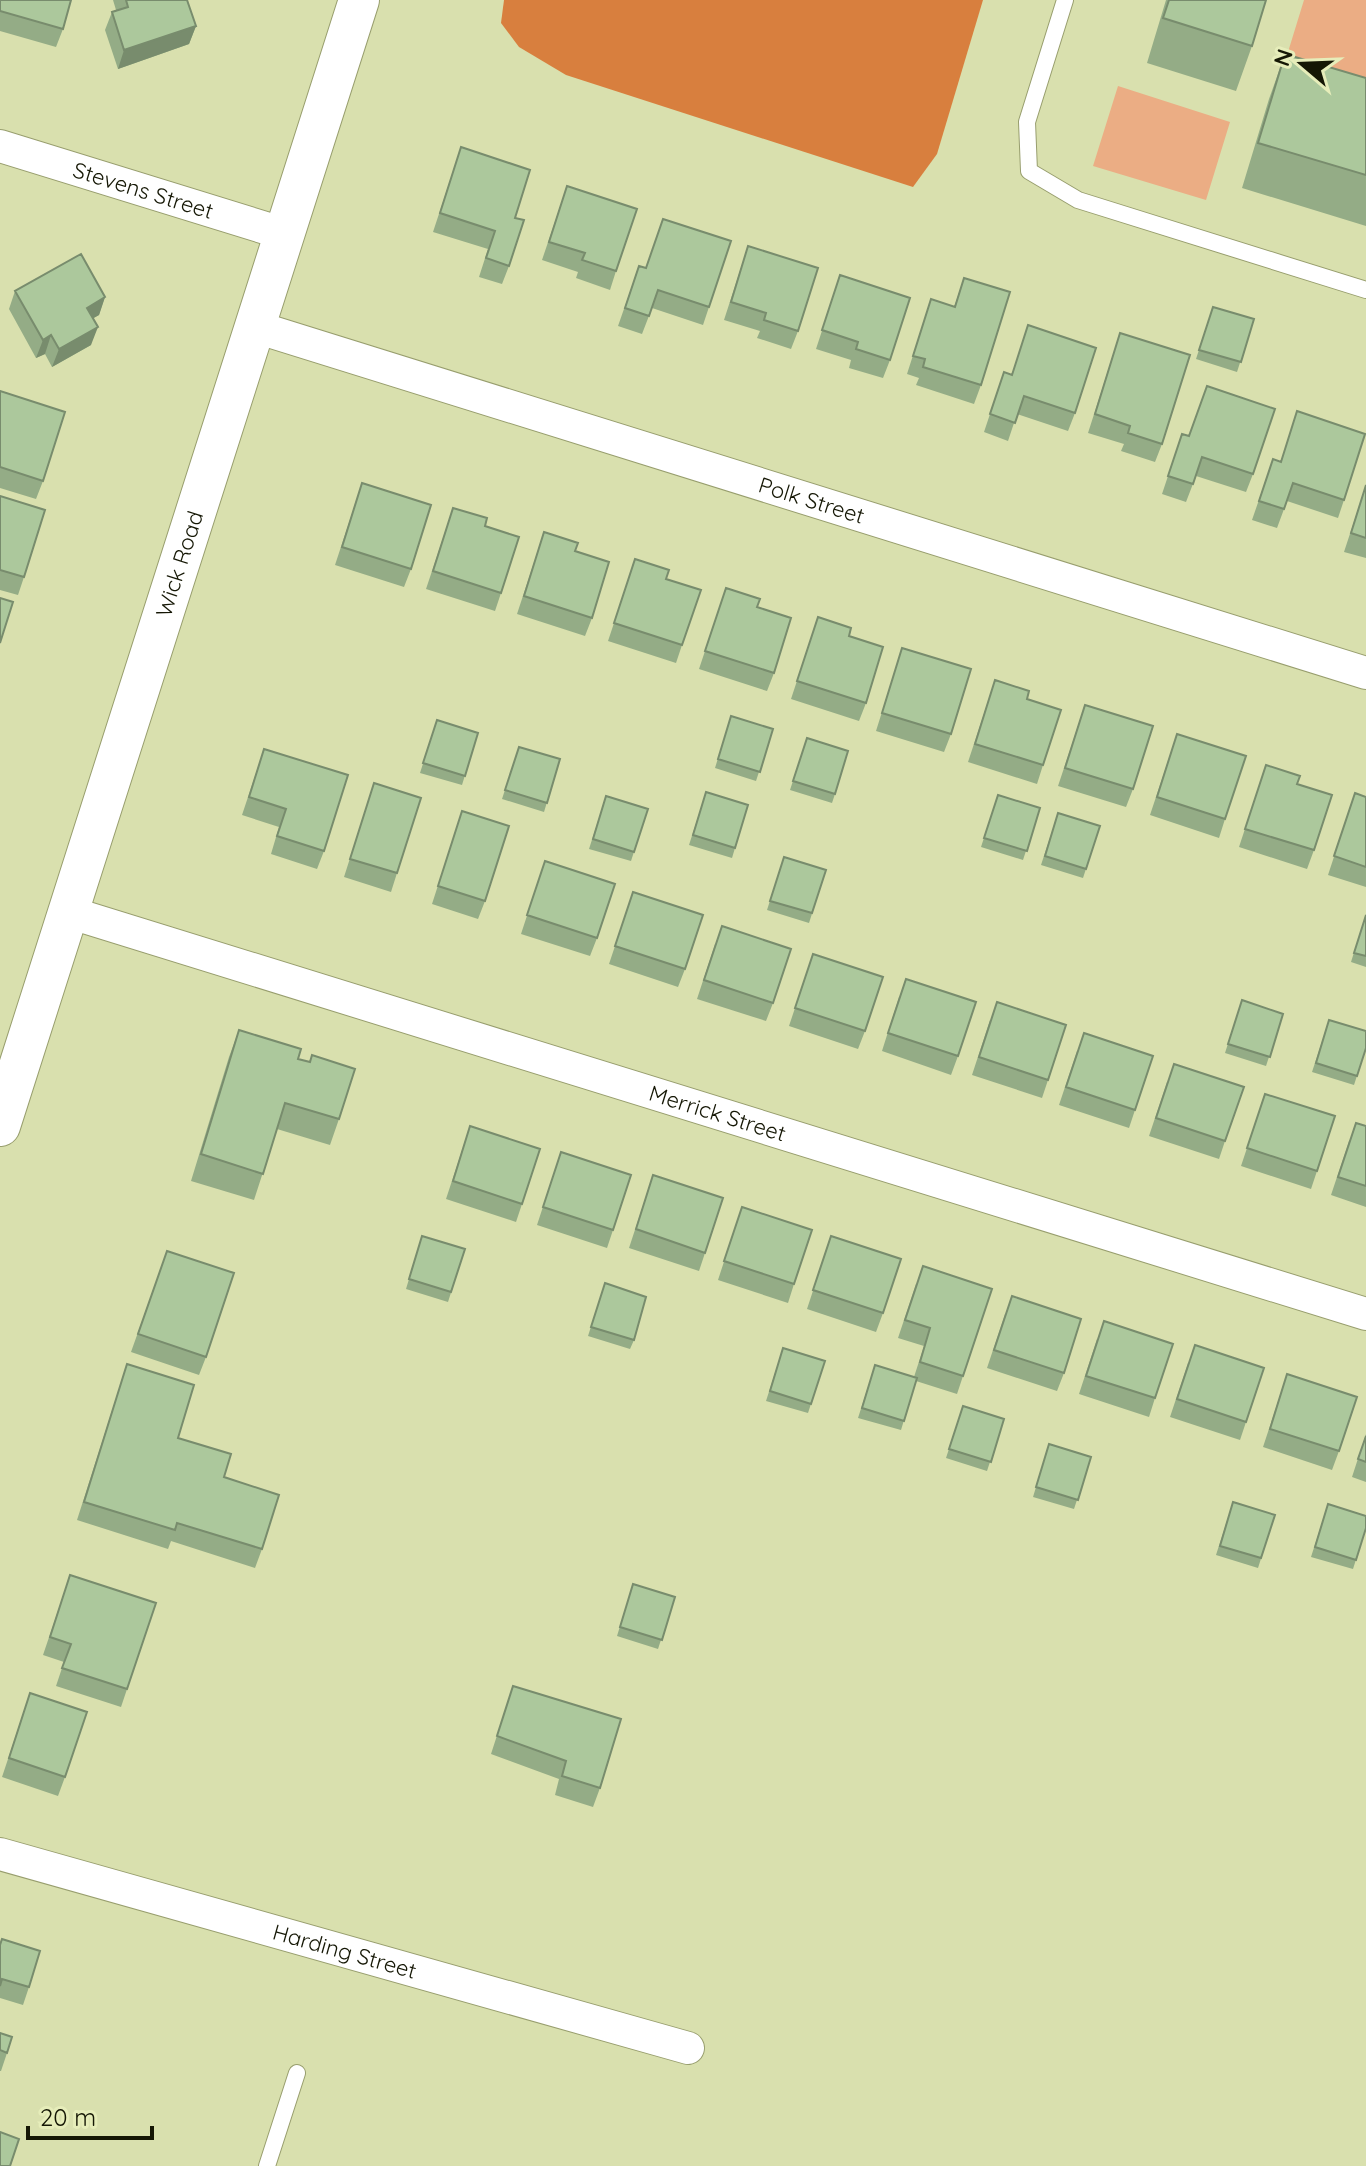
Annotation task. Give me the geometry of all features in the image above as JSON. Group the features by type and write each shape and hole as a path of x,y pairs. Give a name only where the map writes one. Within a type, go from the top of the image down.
{"street":[{"name":"Wick Road","path":"0,1126 359,0"},
{"name":"Stevens Street","path":"0,146 285,234"},
{"name":"Polk Street","path":"256,327 1366,673"},
{"name":"Merrick Street","path":"68,912 1366,1314"},
{"name":"Harding Street","path":"0,1854 688,2048"}],"lane":[{"path":"1065,0 1027,122 1029,171 1078,200 1366,290"},
{"path":"267,2166 297,2073"}],"shaded area":[{"path":"504,0 983,0 937,154 913,187 566,75 519,47 501,23"},
{"path":"1304,0 1366,0 1366,90 1284,65"},
{"path":"1118,86 1230,122 1206,200 1093,166"}],"building":[{"path":"0,0 71,0 63,29 0,11"},
{"path":"126,0 187,0 196,26 124,50 112,12 128,7"},
{"path":"1169,0 1266,0 1252,46 1163,18"},
{"path":"1285,54 1366,78 1366,175 1258,143"},
{"path":"461,147 530,170 515,218 524,220 509,266 486,258 495,231 440,213"},
{"path":"567,186 637,209 616,271 582,260 585,253 549,242"},
{"path":"663,219 731,241 709,307 658,290 649,316 625,308 639,266 646,268"},
{"path":"748,246 818,268 798,331 764,320 766,313 731,302"},
{"path":"81,254 105,297 87,308 98,327 59,349 51,335 43,340 15,291"},
{"path":"840,275 910,298 890,360 856,349 858,342 822,330"},
{"path":"964,278 1010,292 981,385 923,367 925,359 913,356 931,299 955,307"},
{"path":"1213,307 1254,319 1241,362 1199,350"},
{"path":"1028,325 1096,348 1075,413 1024,396 1015,423 990,414 1004,372 1012,375"},
{"path":"1120,333 1190,355 1162,444 1128,433 1130,426 1095,414"},
{"path":"1207,386 1275,409 1253,474 1202,457 1193,484 1168,476 1182,434 1189,436"},
{"path":"0,391 65,412 43,481 0,467"},
{"path":"1297,411 1365,434 1344,500 1293,483 1284,509 1259,501 1273,459 1281,462"},
{"path":"362,483 431,505 411,569 342,547"},
{"path":"1366,485 1366,538 1351,533"},
{"path":"0,496 45,510 24,577 0,570"},
{"path":"453,508 487,518 485,526 519,537 501,593 433,571"},
{"path":"544,532 578,543 575,551 609,562 592,618 524,596"},
{"path":"635,559 669,570 666,579 701,590 682,645 614,623"},
{"path":"726,588 760,599 757,607 791,618 774,673 705,651"},
{"path":"0,598 13,602 0,643"},
{"path":"818,617 851,628 849,636 883,647 866,703 797,681"},
{"path":"902,648 971,669 951,734 882,713"},
{"path":"995,680 1029,691 1027,699 1061,710 1043,765 975,744"},
{"path":"1085,705 1153,726 1133,789 1065,768"},
{"path":"731,716 773,729 760,772 718,759"},
{"path":"437,720 478,733 465,776 423,763"},
{"path":"1177,734 1246,756 1225,819 1157,797"},
{"path":"807,738 848,751 835,794 793,781"},
{"path":"519,747 560,759 547,803 505,790"},
{"path":"264,749 348,775 324,851 277,836 286,809 249,797"},
{"path":"1266,765 1300,776 1297,784 1332,795 1314,850 1245,829"},
{"path":"374,783 421,798 397,873 350,859"},
{"path":"706,792 748,805 735,848 693,835"},
{"path":"1355,793 1366,797 1366,867 1334,856"},
{"path":"998,795 1040,808 1027,851 984,838"},
{"path":"606,796 648,809 634,852 593,839"},
{"path":"462,811 509,826 485,901 438,886"},
{"path":"1058,813 1100,826 1086,869 1045,856"},
{"path":"784,857 826,870 812,913 770,901"},
{"path":"545,861 615,884 597,938 527,915"},
{"path":"633,892 703,915 685,969 615,946"},
{"path":"1366,915 1366,956 1354,953"},
{"path":"722,926 791,949 773,1003 704,980"},
{"path":"813,954 883,977 865,1031 795,1008"},
{"path":"906,979 976,1002 958,1056 888,1033"},
{"path":"1242,1000 1283,1014 1270,1057 1228,1044"},
{"path":"997,1002 1066,1025 1048,1080 979,1057"},
{"path":"1329,1020 1366,1031 1366,1048 1357,1076 1316,1063"},
{"path":"239,1030 301,1049 298,1059 310,1062 312,1055 355,1069 339,1119 285,1103 263,1174 201,1154"},
{"path":"1084,1033 1153,1056 1135,1110 1066,1087"},
{"path":"1174,1064 1244,1087 1225,1141 1156,1118"},
{"path":"1265,1094 1335,1116 1317,1171 1247,1148"},
{"path":"1356,1123 1366,1126 1366,1186 1338,1177"},
{"path":"470,1126 540,1149 522,1204 453,1181"},
{"path":"561,1152 631,1175 613,1230 543,1207"},
{"path":"653,1175 723,1198 705,1253 636,1229"},
{"path":"742,1207 812,1230 794,1284 724,1261"},
{"path":"422,1236 465,1249 451,1292 409,1279"},
{"path":"831,1236 901,1259 883,1313 813,1290"},
{"path":"167,1251 234,1273 206,1357 138,1334"},
{"path":"923,1266 992,1289 963,1376 920,1362 930,1328 905,1320"},
{"path":"605,1283 646,1297 634,1340 591,1327"},
{"path":"1012,1296 1081,1319 1064,1373 994,1350"},
{"path":"1104,1321 1173,1344 1155,1398 1086,1376"},
{"path":"1195,1345 1264,1368 1246,1422 1177,1399"},
{"path":"783,1348 825,1361 811,1404 770,1391"},
{"path":"127,1364 194,1385 178,1438 231,1454 224,1477 279,1495 262,1549 177,1523 175,1530 84,1502"},
{"path":"875,1365 917,1378 904,1421 862,1408"},
{"path":"1287,1374 1357,1397 1339,1451 1270,1429"},
{"path":"963,1406 1004,1419 991,1462 949,1449"},
{"path":"1366,1436 1366,1462 1358,1459"},
{"path":"1049,1444 1091,1457 1078,1500 1036,1487"},
{"path":"1233,1502 1275,1515 1261,1558 1220,1546"},
{"path":"1328,1504 1366,1516 1366,1528 1356,1560 1315,1547"},
{"path":"70,1575 156,1603 127,1689 62,1668 71,1644 50,1637"},
{"path":"633,1584 675,1597 662,1640 620,1627"},
{"path":"513,1686 621,1719 600,1788 562,1776 566,1761 497,1736"},
{"path":"30,1693 87,1712 65,1777 9,1758"},
{"path":"2,1939 40,1951 29,1987 2,1979 0,1986"},
{"path":"0,2033 12,2037 7,2053 0,2050"},
{"path":"0,2132 19,2139 10,2166 0,2166"}]}
